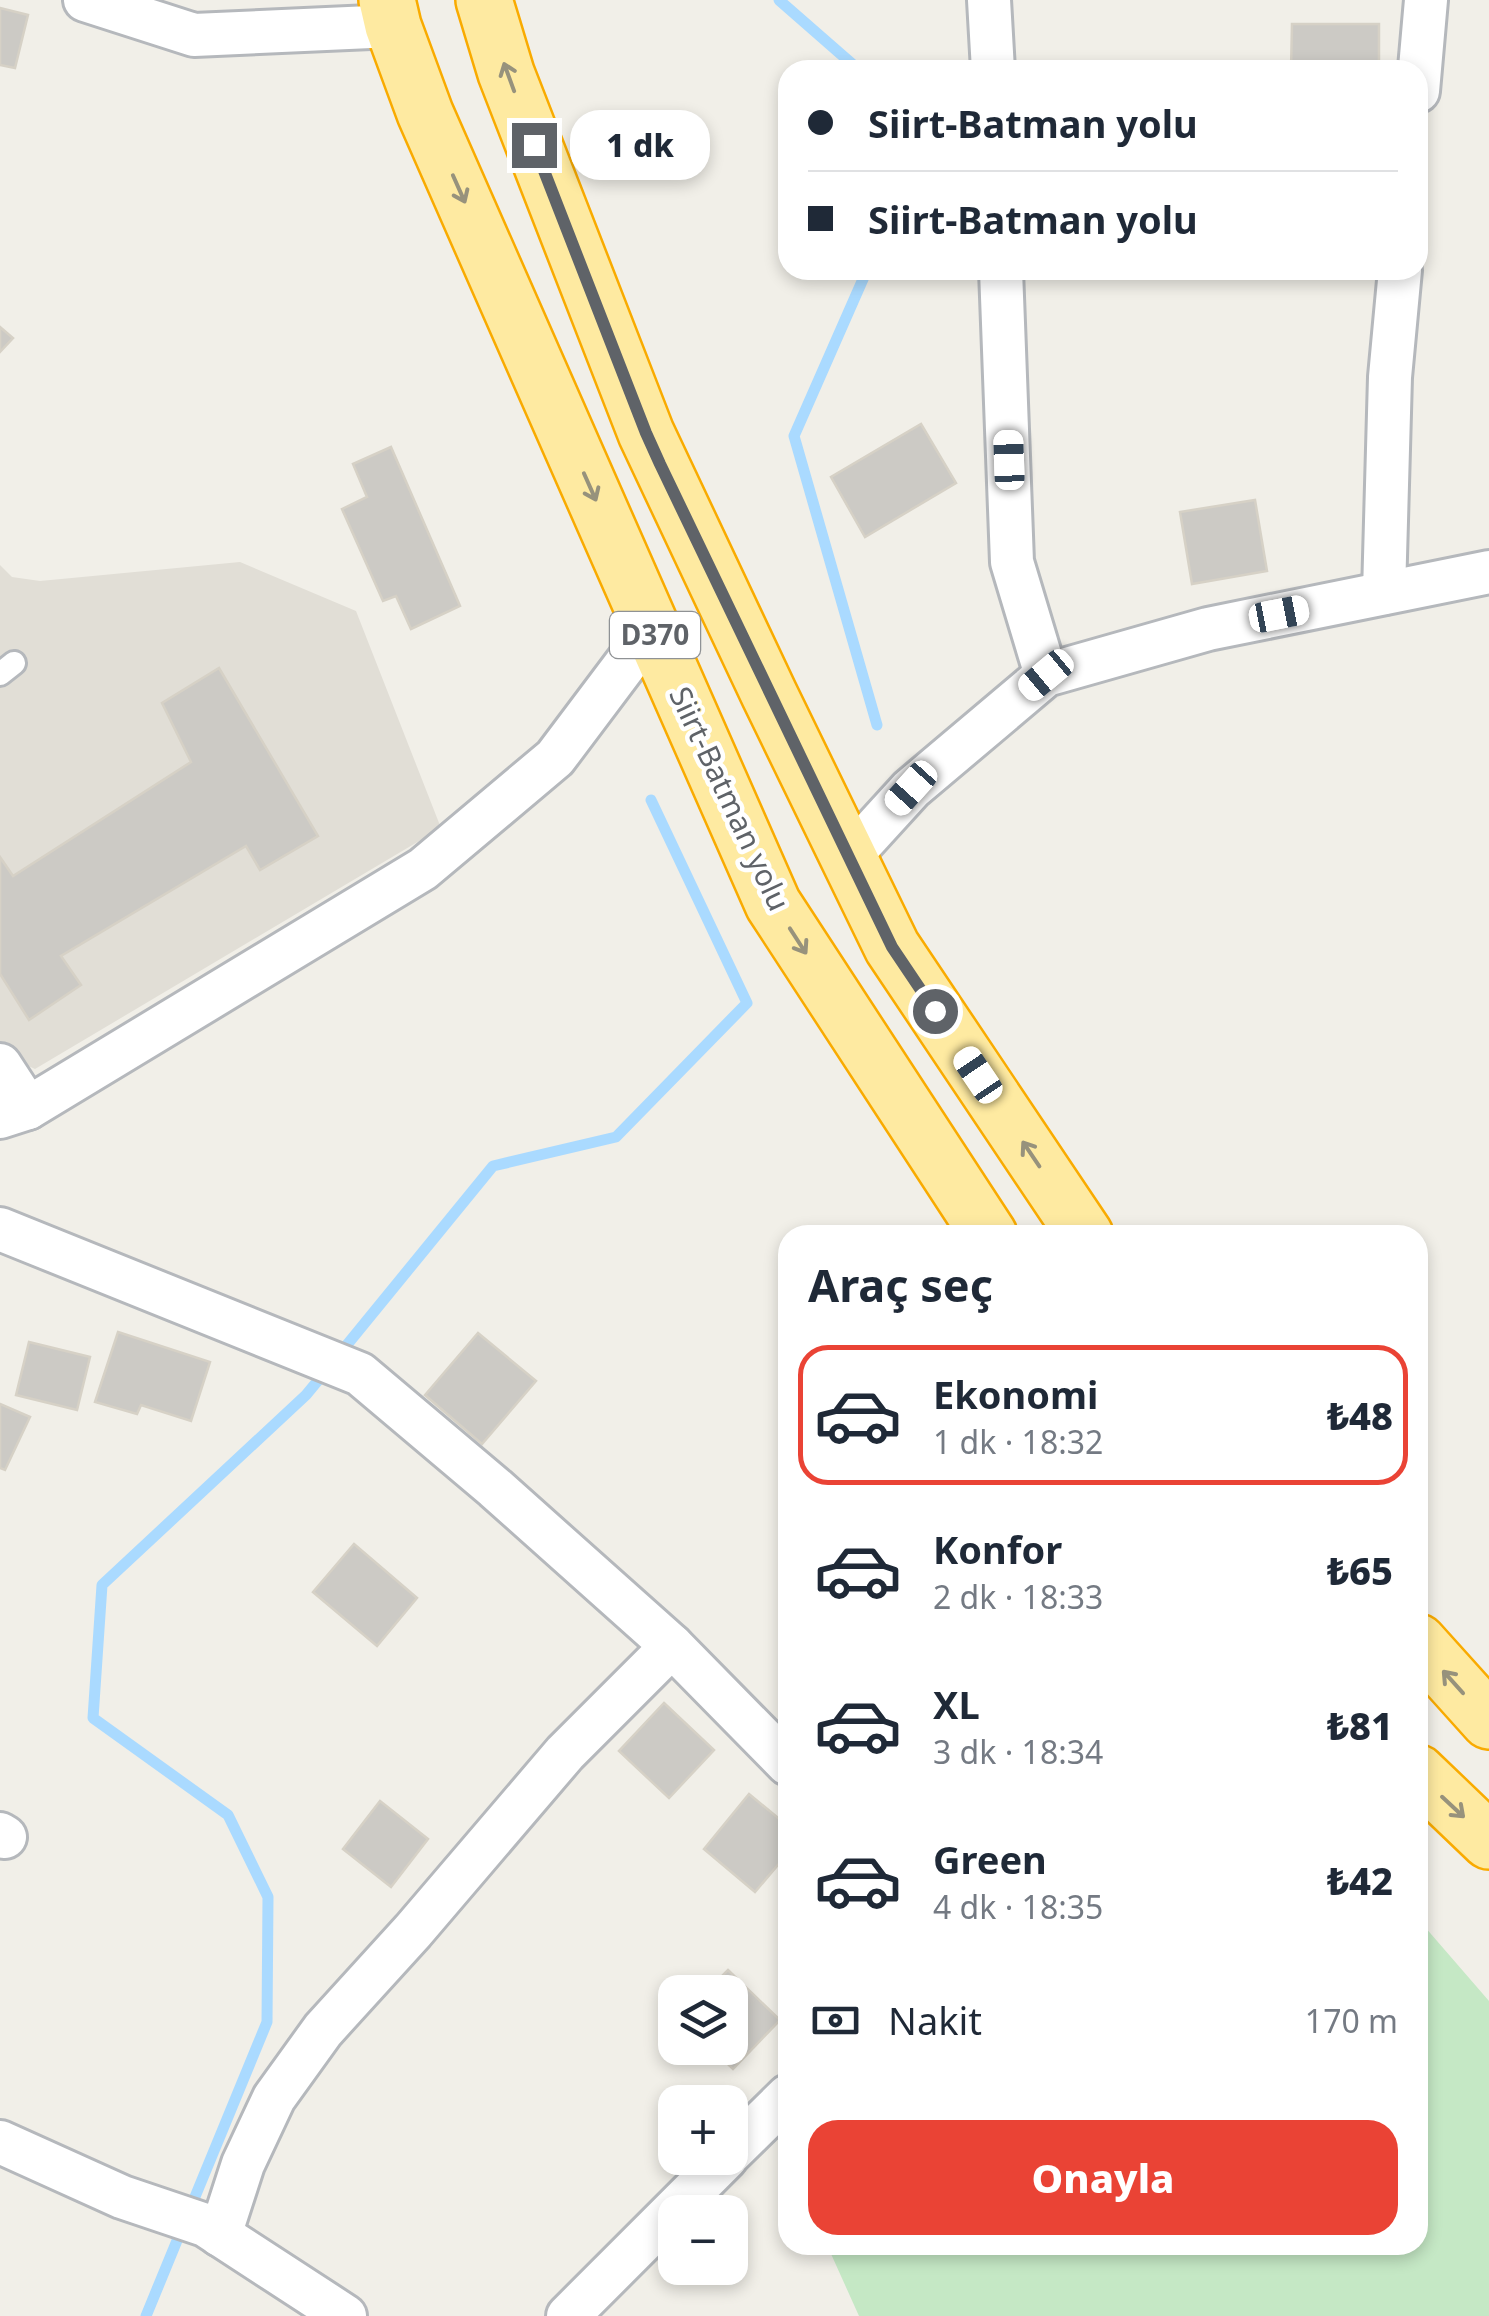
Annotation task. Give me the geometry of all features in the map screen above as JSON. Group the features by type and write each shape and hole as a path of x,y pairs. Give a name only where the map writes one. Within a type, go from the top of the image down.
{"highway":[{"name":"D370","path":"484,0 506,73 646,433 848,858 892,947 1077,1225"},
{"name":"Siirt-Batman yolu","path":"390,13 426,113 774,904 983,1225"},
{"path":"1428,1653 1489,1721"},
{"path":"1428,1782 1489,1840"}],"street":[{"path":"85,0 194,35 390,13"},
{"path":"990,0 992,60"},
{"path":"1421,60 1426,0"},
{"path":"1002,280 1012,562 1046,675"},
{"path":"1384,593 1390,377 1399,280"},
{"path":"848,858 911,788 1046,675 1208,628 1489,572"},
{"path":"0,1065 14,1112 423,869 556,758 652,629"},
{"path":"4,1238 360,1374 672,1646 778,1754"},
{"path":"212,2230 274,2098 323,2030 564,1753 672,1646"},
{"path":"748,2136 778,2106"},
{"path":"0,2142 122,2197 212,2230 345,2316"},
{"path":"568,2316 709,2175"}],"shaded area":[{"path":"240,562 356,611 441,828 35,1069 0,1053 0,565 12,577 40,581"}],"green space":[{"path":"1428,1931 1489,2001 1489,2316 859,2316 832,2255 1428,2255"}],"building":[{"path":"0,8 28,15 15,68 0,65"},
{"path":"1292,24 1379,24 1379,60 1291,60"},
{"path":"0,327 13,338 0,352"},
{"path":"921,424 956,483 865,537 831,477"},
{"path":"391,447 460,606 411,629 396,596 383,601 342,509 367,497 353,464"},
{"path":"1255,500 1267,571 1192,584 1180,512"},
{"path":"219,668 318,836 260,870 246,846 61,956 81,985 29,1020 0,974 0,857 13,876 191,762 162,703"},
{"path":"118,1332 210,1362 191,1421 141,1405 137,1414 95,1402"},
{"path":"478,1333 536,1381 482,1444 425,1395"},
{"path":"29,1342 90,1357 77,1410 16,1395"},
{"path":"0,1404 30,1417 5,1470 0,1468"},
{"path":"354,1544 417,1598 377,1646 313,1592"},
{"path":"664,1703 714,1750 669,1798 619,1751"},
{"path":"749,1794 778,1818 778,1865 755,1892 704,1849"},
{"path":"380,1801 428,1839 391,1887 343,1849"},
{"path":"748,1989 778,2018 748,2053"}],"waterway":[{"path":"779,0 848,60"},
{"path":"863,280 794,436 877,725"},
{"path":"337,1357 493,1166 616,1137 747,1003 651,800"},
{"path":"190,2209 267,2022 268,1897 228,1815 93,1718 102,1585 306,1395 325,1372"},
{"path":"146,2316 183,2226"}],"route":[{"path":"534,145 660,464 892,947 935,1011"}]}
